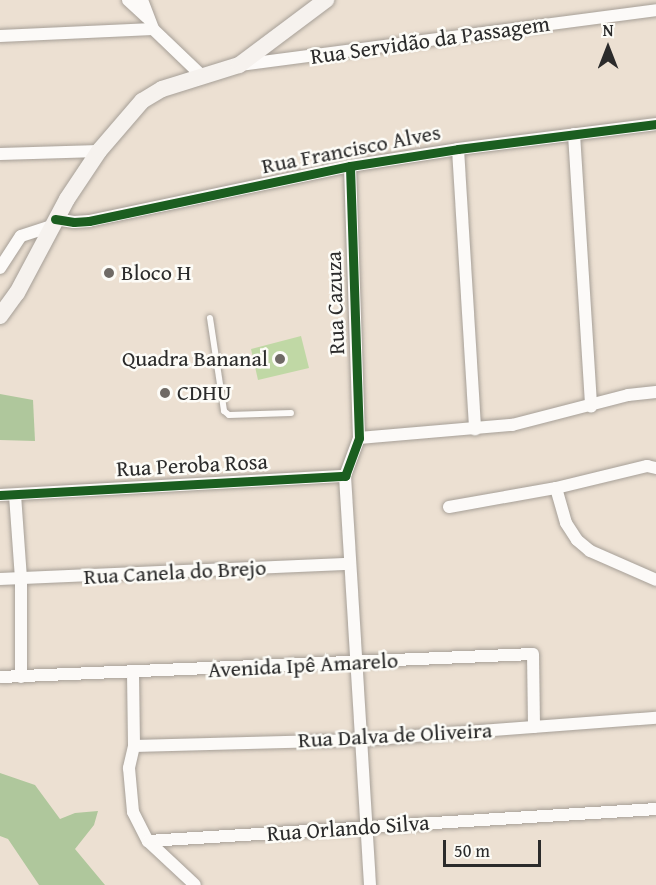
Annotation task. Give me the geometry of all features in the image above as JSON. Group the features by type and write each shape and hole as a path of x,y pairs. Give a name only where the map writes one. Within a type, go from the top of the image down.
{"street":[{"path":"128,0 201,75"},
{"path":"142,0 150,24"},
{"path":"0,316 17,293 54,223 99,151 123,120 142,101 162,88 239,65 326,0"},
{"name":"Rua Servidão da Passagem","path":"239,65 656,10"},
{"path":"0,36 150,24"},
{"name":"Rua Francisco Alves","path":"54,223 123,215 350,166 458,149 656,124"},
{"path":"574,134 591,406"},
{"path":"458,149 475,429"},
{"path":"0,154 99,151"},
{"name":"Rua Cazuza","path":"350,166 359,438"},
{"path":"0,268 21,236 54,223"},
{"path":"370,885 345,476 359,438 524,423 628,395 656,392"},
{"path":"449,507 556,488 647,466 656,468"},
{"name":"Rua Peroba Rosa","path":"0,495 345,476"},
{"path":"556,488 567,523 577,540 590,551 656,580"},
{"path":"15,495 21,579 21,677"},
{"name":"Rua Canela do Brejo","path":"0,579 350,564"},
{"name":"Avenida Ipê Amarelo","path":"0,677 533,654 534,726"},
{"path":"133,673 134,746 129,768 133,812 148,841 195,885"},
{"name":"Rua Dalva de Oliveira","path":"134,746 361,740 656,718"},
{"name":"Rua Orlando Silva","path":"148,841 656,809"}],"lane":[{"path":"210,318 224,411 229,415 291,413"}],"green space":[{"name":"Quadra Bananal","path":"301,336 309,368 258,380 251,349"},
{"path":"0,394 33,400 35,441 0,440"},
{"path":"0,773 35,785 60,819 75,813 98,811 94,825 75,849 105,885 39,885 8,839 0,836"}],"cycle path":[{"path":"55,219 74,222 89,221 350,166 458,149 656,124"},
{"path":"0,495 345,476 359,438 350,166"}],"place":[{"name":"Bloco H","path":"109,273"},
{"name":"Quadra Bananal","path":"280,359"},
{"name":"CDHU","path":"165,393"}]}
